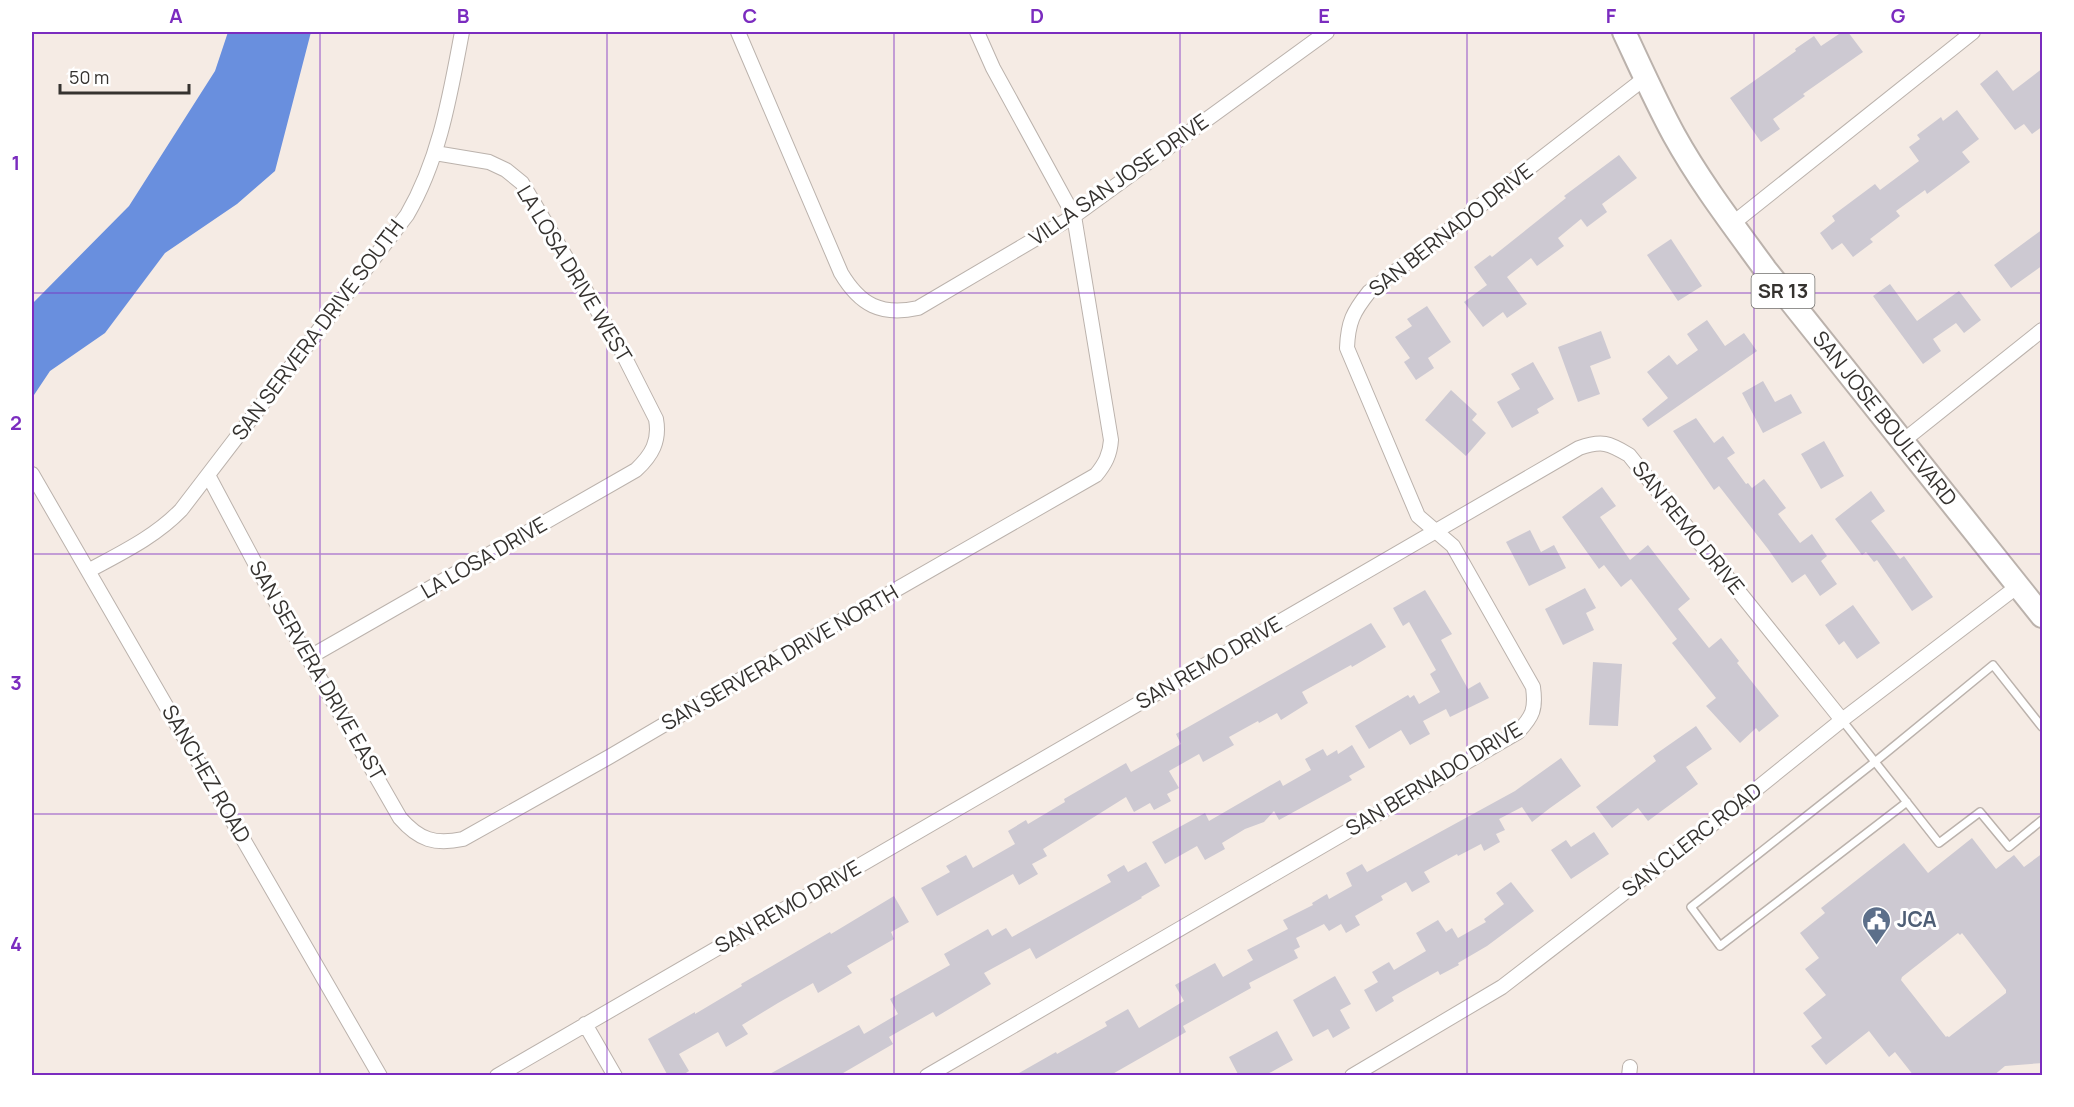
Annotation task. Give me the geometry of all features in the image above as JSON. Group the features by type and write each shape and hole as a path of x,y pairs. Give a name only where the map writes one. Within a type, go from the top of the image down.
{"main road":[{"name":"SAN JOSE BOULEVARD","path":"1624,32 1675,136 1732,224 1772,278 2043,616"}],"street":[{"name":"SAN SERVERA DRIVE SOUTH","path":"88,571 147,539 169,523 181,510 406,215 427,176 435,153 446,115 462,32"},
{"name":"VILLA SAN JOSE DRIVE","path":"738,32 828,246 845,279 855,294 873,307 901,312 918,308 1074,216 1327,32"},
{"path":"977,32 993,68 1074,216"},
{"path":"1732,224 1973,32"},
{"name":"SAN BERNADO DRIVE","path":"927,1076 1518,732 1530,720 1535,703 1533,687 1453,546 1418,516 1347,348 1348,329 1355,309 1369,292 1645,78"},
{"name":"LA LOSA DRIVE WEST","path":"435,153 489,162 506,170 528,191 622,352 656,419 658,429 652,450"},
{"name":"SAN SERVERA DRIVE NORTH","path":"447,843 463,839 609,757 1096,475 1106,463 1111,440 1074,216"},
{"path":"1903,441 2043,330"},
{"name":"SAN REMO DRIVE","path":"497,1076 1579,448 1595,443 1613,446 1629,455 1842,720"},
{"name":"LA LOSA DRIVE","path":"308,658 636,470 648,459 652,450"},
{"name":"SANCHEZ ROAD","path":"32,474 380,1076"},
{"name":"SAN SERVERA DRIVE EAST","path":"208,475 308,658 400,818 416,834 447,843"},
{"name":"SAN CLERC ROAD","path":"1352,1076 1502,987 2018,585"},
{"path":"585,1024 615,1076"}],"lane":[{"path":"1907,802 1720,946 1691,907 1993,665 2043,727"},
{"path":"1842,720 1939,843 1980,812 2009,847 2043,820"}],"water":[{"path":"228,32 311,32 275,171 237,204 165,253 105,333 50,371 32,398 32,304 129,206 215,71"}],"building":[{"path":"1842,32 1848,32 1863,52 1803,94 1805,96 1773,119 1780,129 1761,142 1730,98 1814,36 1821,46"},
{"path":"2043,68 2043,126 2032,134 2024,124 2015,130 1980,84 1997,70 2013,91"},
{"path":"1957,110 1979,139 1962,152 1970,162 1927,194 1925,190 1896,211 1900,216 1870,239 1873,242 1853,257 1842,243 1832,250 1820,233 1835,221 1832,216 1875,184 1880,190 1919,161 1909,147 1920,139 1917,135 1941,117 1943,121"},
{"path":"1619,155 1637,178 1602,204 1607,212 1587,227 1581,219 1558,238 1564,246 1537,266 1531,258 1507,277 1527,304 1507,318 1503,312 1483,327 1464,302 1487,285 1474,267 1490,255 1492,257 1566,198 1564,196"},
{"path":"2043,229 2043,265 2011,288 1994,265"},
{"path":"1671,239 1702,286 1678,301 1647,255"},
{"path":"1890,284 1917,321 1959,291 1981,320 1964,333 1956,323 1933,339 1941,351 1923,364 1873,296"},
{"path":"1427,306 1451,342 1428,358 1434,368 1416,380 1404,362 1410,358 1395,337 1412,326 1407,319"},
{"path":"1707,320 1725,346 1744,333 1757,351 1648,427 1642,419 1668,398 1647,372 1669,355 1677,365 1698,350 1687,334"},
{"path":"1601,331 1611,358 1590,366 1600,394 1578,402 1558,347"},
{"path":"1533,362 1554,399 1537,409 1539,413 1512,428 1497,402 1520,389 1511,374"},
{"path":"1763,381 1775,402 1791,394 1802,413 1763,433 1742,393"},
{"path":"1451,390 1477,414 1472,420 1486,433 1466,456 1425,420"},
{"path":"1696,418 1714,443 1723,436 1735,453 1727,458 1746,484 1748,483 1752,488 1764,479 1786,508 1778,514 1800,543 1812,534 1827,556 1821,561 1837,584 1820,596 1805,574 1792,583 1719,486 1714,490 1673,431"},
{"path":"1824,441 1844,476 1821,489 1801,454"},
{"path":"1602,487 1616,506 1600,517 1630,560 1648,545 1690,599 1678,609 1709,648 1721,638 1739,661 1737,663 1779,716 1759,732 1756,728 1740,743 1706,706 1716,698 1672,643 1677,639 1631,579 1621,587 1604,565 1599,569 1562,517"},
{"path":"1871,491 1885,511 1871,521 1900,559 1904,556 1933,597 1912,611 1877,560 1874,562 1866,552 1862,555 1835,519"},
{"path":"1530,530 1541,552 1554,545 1566,568 1529,586 1506,542"},
{"path":"1585,588 1596,608 1586,613 1594,630 1563,645 1545,609"},
{"path":"1425,590 1452,634 1441,640 1468,689 1480,682 1489,698 1450,717 1446,709 1423,721 1430,734 1410,745 1401,730 1369,749 1355,726 1408,695 1410,698 1414,695 1419,704 1440,692 1430,674 1436,670 1409,622 1403,626 1393,608"},
{"path":"1853,605 1880,643 1857,659 1844,641 1839,645 1825,625"},
{"path":"1371,623 1386,647 1302,692 1308,703 1281,720 1277,713 1259,723 1258,721 1229,737 1234,745 1203,762 1199,754 1169,771 1179,788 1167,794 1171,801 1154,810 1150,803 1134,812 1126,797 1043,849 1047,856 1032,864 1038,874 1019,885 1013,874 937,916 921,888 950,872 946,866 966,855 973,868 1015,844 1008,831 1026,820 1028,824 1065,802 1064,799 1126,763 1131,772 1181,744 1176,734"},
{"path":"1593,662 1622,664 1618,726 1589,725"},
{"path":"1696,726 1712,749 1686,767 1698,784 1648,821 1638,808 1612,828 1596,807 1656,761 1653,756"},
{"path":"1352,745 1365,767 1349,776 1352,780 1279,820 1274,811 1264,822 1245,829 1222,843 1225,849 1205,860 1197,846 1165,864 1152,842 1205,813 1209,821 1280,780 1283,786 1311,770 1305,759 1323,749 1327,756 1337,750 1338,754"},
{"path":"1561,758 1581,786 1532,822 1522,807 1499,819 1505,830 1496,834 1500,842 1484,851 1481,844 1424,872 1430,882 1412,892 1406,882 1381,896 1383,900 1355,916 1360,925 1346,933 1341,924 1329,931 1324,924 1296,938 1300,947 1294,950 1298,958 1249,983 1251,988 1183,1026 1186,1032 1109,1076 1014,1076 1107,1026 1105,1022 1128,1009 1139,1028 1184,1001 1175,985 1215,963 1223,977 1253,960 1247,950 1288,929 1283,920 1313,905 1312,903 1327,894 1329,899 1352,886 1346,873 1362,864 1367,872 1515,791"},
{"path":"1594,832 1609,854 1571,879 1551,850 1566,840 1571,847"},
{"name":"JCA","path":"1972,838 1996,869 2014,855 2024,867 2043,853 2043,1063 2005,1066 1993,1076 1914,1076 1895,1052 1889,1057 1869,1031 1826,1065 1811,1046 1822,1038 1803,1013 1826,995 1805,969 1819,958 1800,933 1825,913 1821,908 1904,843 1928,873","holes":["1958,933 1960,935 1962,933 2006,993 1946,1037 1901,980"]},
{"path":"1146,862 1160,886 1036,959 1030,948 984,973 991,984 936,1017 933,1012 889,1037 893,1044 838,1076 766,1076 859,1025 864,1034 898,1014 890,999 950,965 944,954 988,929 992,936 1006,928 1012,937 1111,882 1107,875 1124,865 1128,872"},
{"path":"1511,882 1534,911 1487,946 1458,963 1459,965 1440,975 1438,971 1392,997 1394,1001 1376,1012 1364,990 1378,982 1372,972 1389,962 1394,970 1426,951 1416,933 1438,920 1446,932 1452,928 1458,938 1486,922 1484,919 1504,904 1496,893"},
{"path":"894,896 909,922 891,932 894,939 847,966 852,973 818,993 813,983 778,1003 742,1025 748,1034 726,1047 718,1032 679,1054 689,1071 681,1076 668,1076 648,1039 695,1012 695,1014 742,986 741,984"},
{"path":"1335,976 1351,1004 1340,1010 1350,1028 1333,1038 1328,1029 1313,1037 1293,1000"},
{"path":"1277,1031 1293,1060 1264,1076 1239,1076 1229,1057"}],"place":[{"name":"JCA","path":"1876,946"}]}
